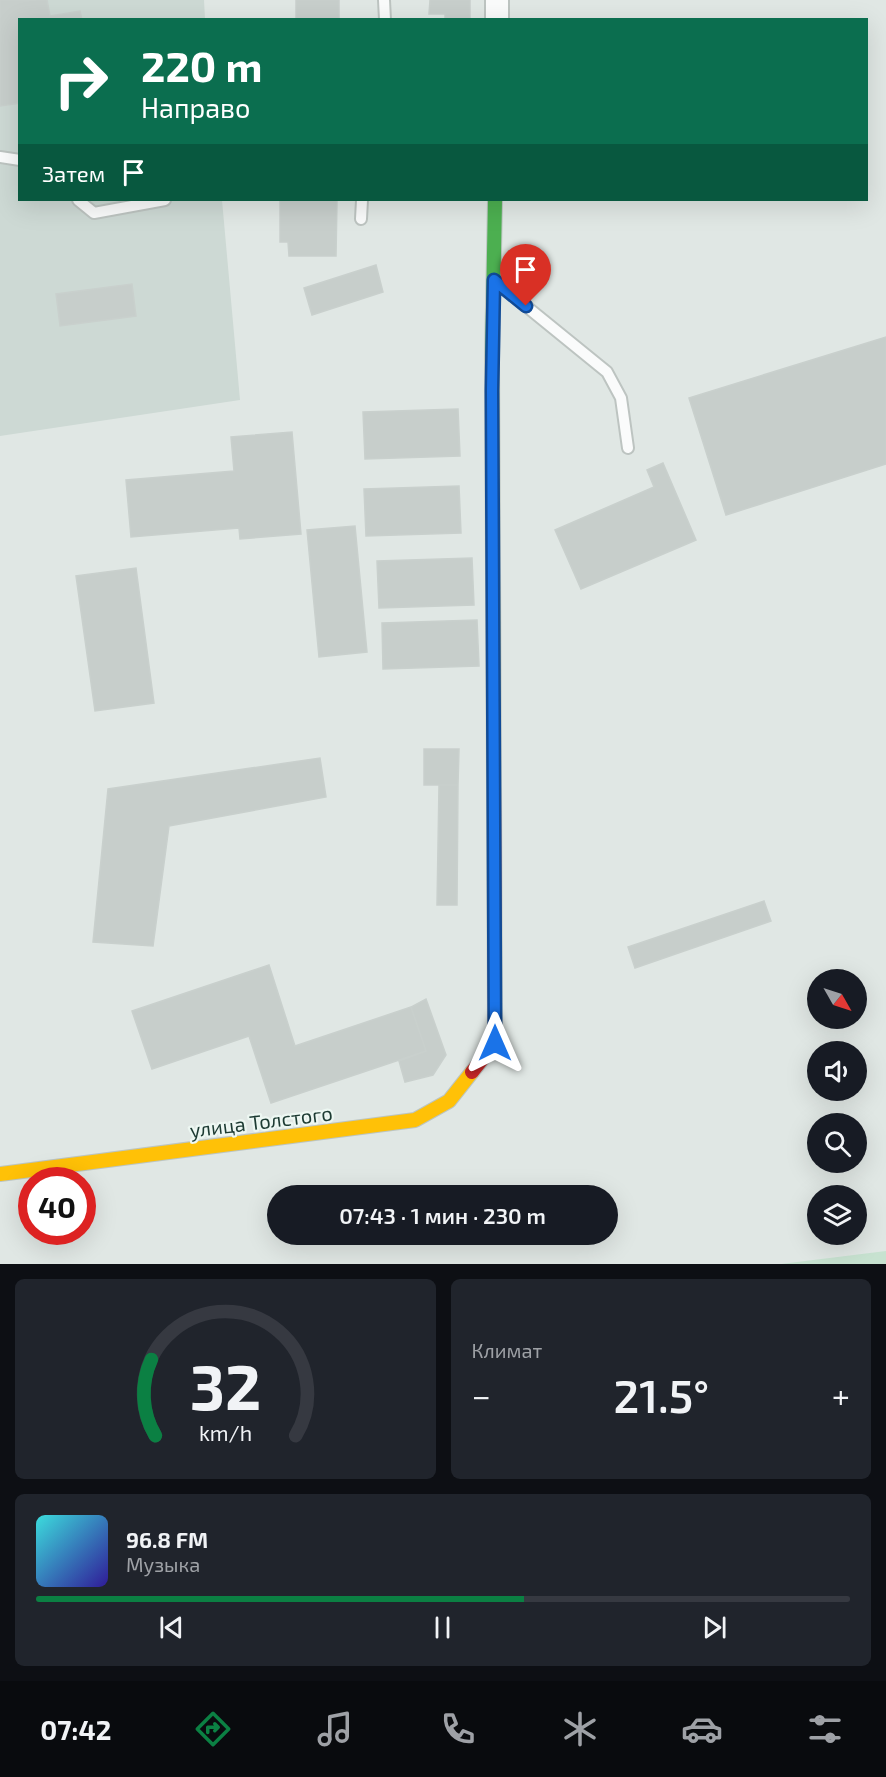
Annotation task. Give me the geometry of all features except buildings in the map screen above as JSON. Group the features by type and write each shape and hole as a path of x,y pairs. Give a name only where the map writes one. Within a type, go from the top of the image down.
{"street":[{"path":"497,0 497,18"},
{"path":"494,280 495,201"},
{"name":"улица Толстого","path":"0,1174 415,1120 449,1101 495,1043 492,402 494,280"}],"lane":[{"path":"384,0 385,18"},
{"path":"0,157 18,160"},
{"path":"79,201 94,213 160,201"},
{"path":"361,219 362,201"},
{"path":"494,280 607,372 621,398 628,448"}],"shaded area":[{"path":"0,0 204,0 205,18 18,18 18,201 222,201 240,400 0,436"}],"green space":[{"path":"886,1251 886,1264 781,1264"}],"traffic: fast":[{"path":"492,359 495,201"}],"traffic: slow":[{"path":"492,359 494,784"},
{"path":"0,1174 415,1120 449,1101 472,1072"}],"traffic: jam":[{"path":"472,1072 495,1043 494,784"}],"route":[{"path":"495,1043 492,390 494,280 526,306"}]}
